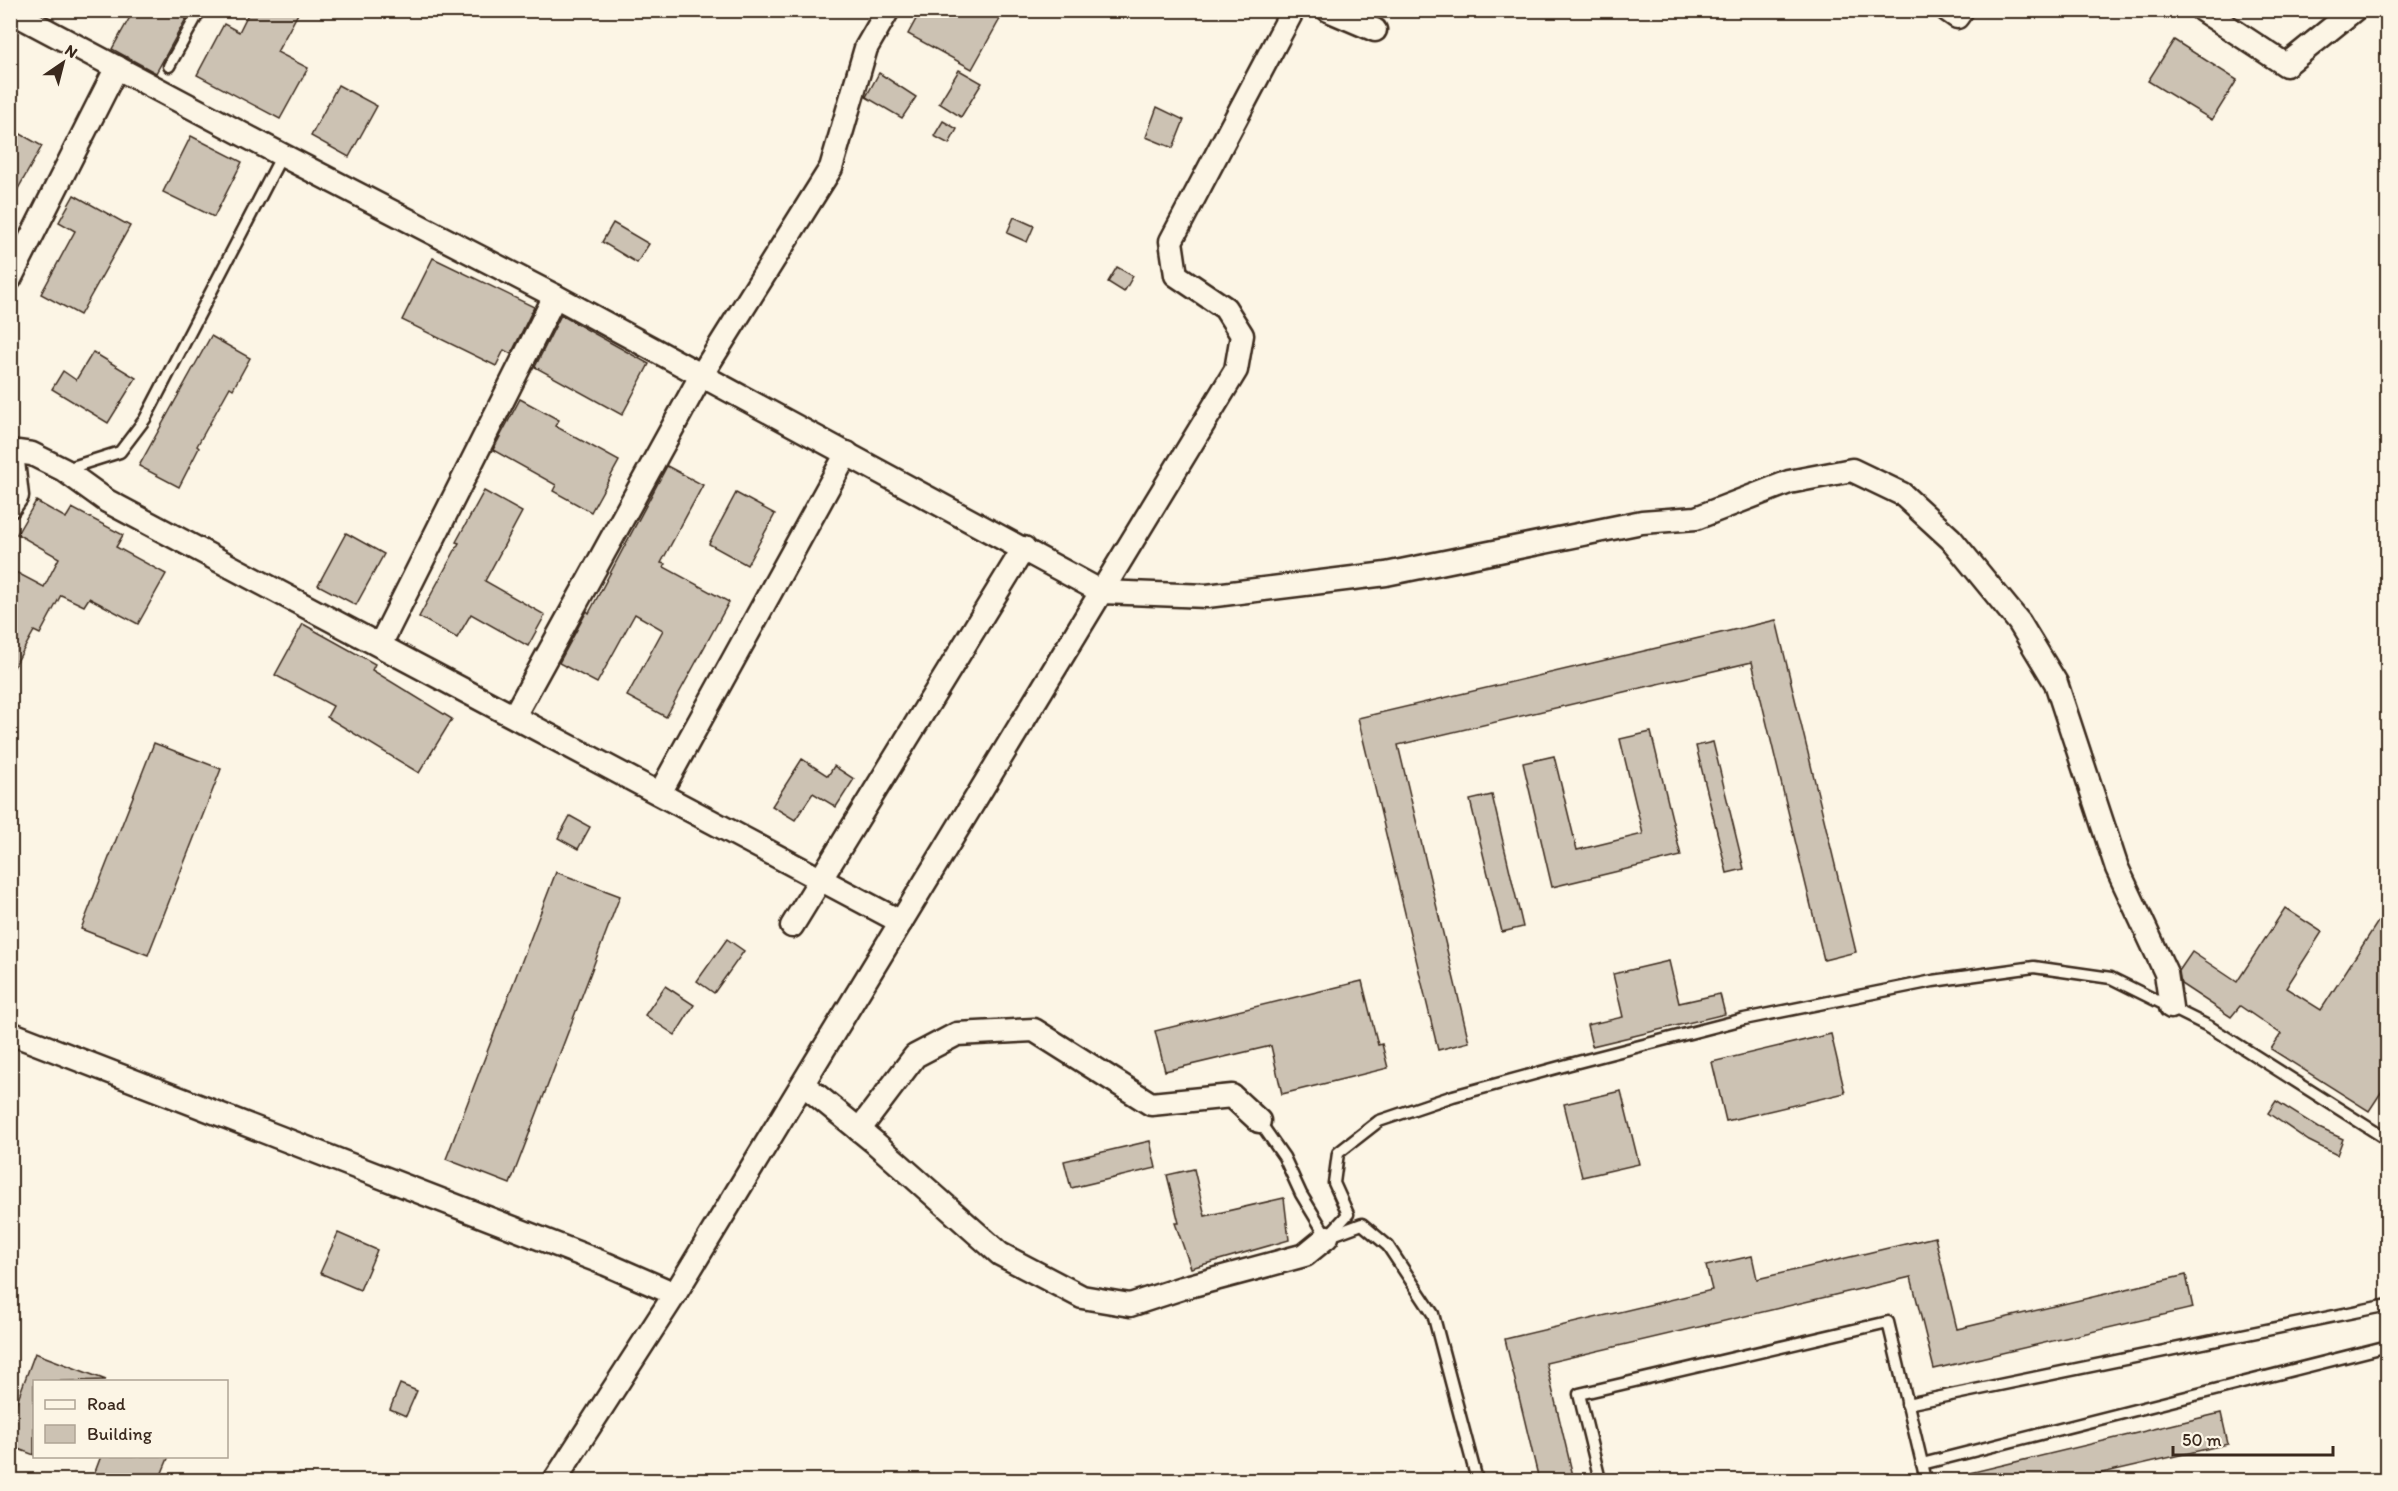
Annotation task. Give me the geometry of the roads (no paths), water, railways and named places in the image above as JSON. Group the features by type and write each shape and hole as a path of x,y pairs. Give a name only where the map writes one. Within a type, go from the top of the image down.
{"street":[{"path":"514,716 702,375 831,168 866,48 888,10"},
{"path":"555,1480 675,1294 1236,370 1242,335 1225,308 1176,275 1171,241 1293,10"},
{"path":"1328,10 1375,30"},
{"path":"1947,10 1957,17 1962,10"},
{"path":"2202,10 2286,65 2354,10"},
{"path":"20,13 282,155 555,296 1102,592 1207,596 1386,574 1642,522 1696,518 1789,482 1852,470 1902,494 1951,539 2019,622 2055,683 2117,868 2166,973 2171,1007"},
{"path":"10,279 117,67"},
{"path":"380,645 555,296"},
{"path":"10,506 16,496 11,452 32,454 64,470 107,501 901,922"},
{"path":"660,793 848,453"},
{"path":"792,926 1024,548"},
{"path":"859,1130 915,1056 957,1034 1034,1030 1150,1104 1232,1096 1259,1121"},
{"path":"10,1033 606,1264 675,1294"},
{"path":"803,1084 1000,1254 1082,1297 1130,1305 1305,1255 1327,1237"}],"lane":[{"path":"169,66 200,10"},
{"path":"64,470 120,452 145,419 282,155"},
{"path":"1327,1237 1348,1214 1334,1183 1338,1153 1379,1121 1465,1093 1744,1019 1933,981 2034,967 2111,978 2171,1007 2210,1027 2388,1140"},
{"path":"1259,1121 1284,1157 1301,1194 1327,1237"},
{"path":"1327,1237 1362,1224 1388,1246 1433,1314 1477,1480"},
{"path":"1907,1404 2388,1305"},
{"path":"1600,1480 1579,1394 1888,1322 1926,1480"},
{"path":"1922,1464 2388,1346"}]}
